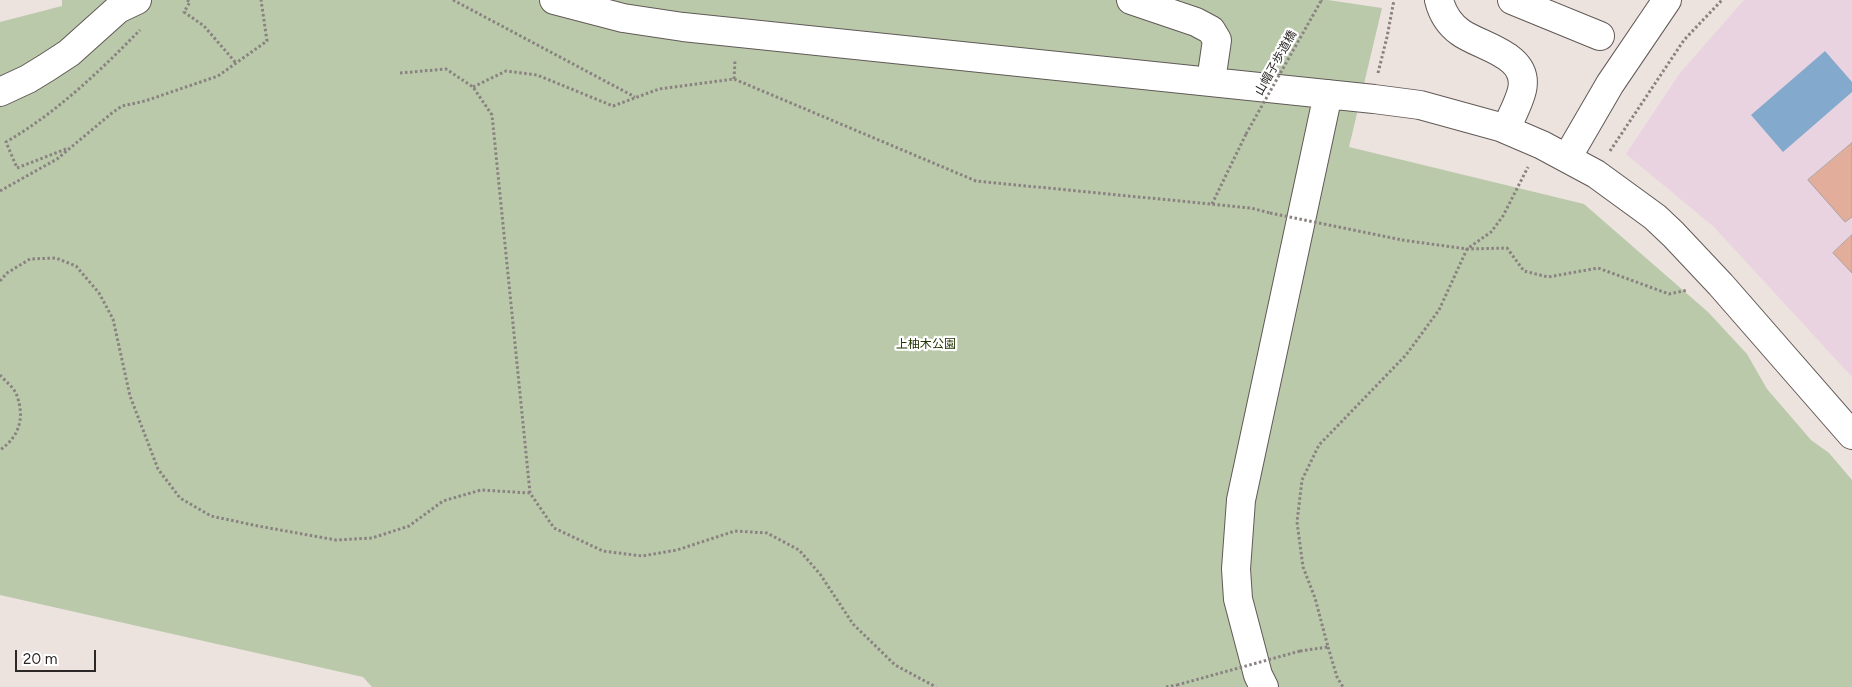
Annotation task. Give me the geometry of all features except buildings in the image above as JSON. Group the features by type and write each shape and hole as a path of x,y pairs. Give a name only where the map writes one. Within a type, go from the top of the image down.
{"street":[{"path":"0,92 21,83 46,68 69,52 118,9 137,0"},
{"path":"554,0 615,16 683,27 1328,94 1420,106 1477,120 1542,145 1567,158 1596,174 1655,217 1721,285 1852,435"},
{"path":"1131,0 1196,22 1211,30 1217,40 1211,81"},
{"path":"1439,0 1441,9 1453,26 1462,33 1506,56 1518,68 1522,77 1522,90 1506,130"},
{"path":"1512,0 1600,36"},
{"path":"1567,158 1610,84 1667,0"},
{"path":"1264,687 1258,675 1238,599 1236,569 1241,500 1328,94"}],"path":[{"path":"187,0 190,2 184,12 204,26 236,63"},
{"path":"0,192 57,158 112,112 122,106 146,101 218,76 267,41 261,0"},
{"path":"453,0 636,97"},
{"name":"山帽子歩道橋","path":"1212,204 1246,134 1321,0"},
{"path":"1379,67 1394,0"},
{"path":"1610,151 1684,40 1722,0"},
{"path":"70,148 17,168 6,142 41,121 75,92 141,29"},
{"path":"734,79 735,61"},
{"path":"400,73 446,69 473,87 492,115 530,493 554,528 603,552 642,556 677,550 735,531 767,533 799,550 820,574 853,624 895,665 936,687"},
{"path":"473,87 506,71 537,75 612,106 659,88 734,79 976,181 1251,208 1402,240 1467,249 1507,248 1524,271 1548,278 1598,268 1669,294 1695,289"},
{"path":"1344,687 1337,677 1315,598 1303,567 1297,522 1302,480 1319,445 1406,355 1439,310 1467,249 1491,232 1503,216 1530,164"},
{"path":"0,281 7,273 30,259 56,258 76,266 99,293 113,319 130,396 158,469 180,498 211,516 336,540 372,538 409,526 443,500 481,490 530,493"},
{"path":"0,375 17,394 22,420 10,443 0,450"},
{"path":"1166,687 1300,651 1328,647"}],"shaded area":[{"path":"1744,0 1852,0 1852,377 1714,227 1626,154 1680,73"}],"green space":[{"name":"上柚木公園","path":"62,0 1328,0 1382,8 1349,147 1584,204 1708,312 1747,354 1767,389 1811,440 1829,453 1852,480 1852,687 372,687 363,677 0,595 0,22 62,6"}],"water":[{"path":"1825,51 1852,82 1852,92 1783,152 1751,115"}]}
